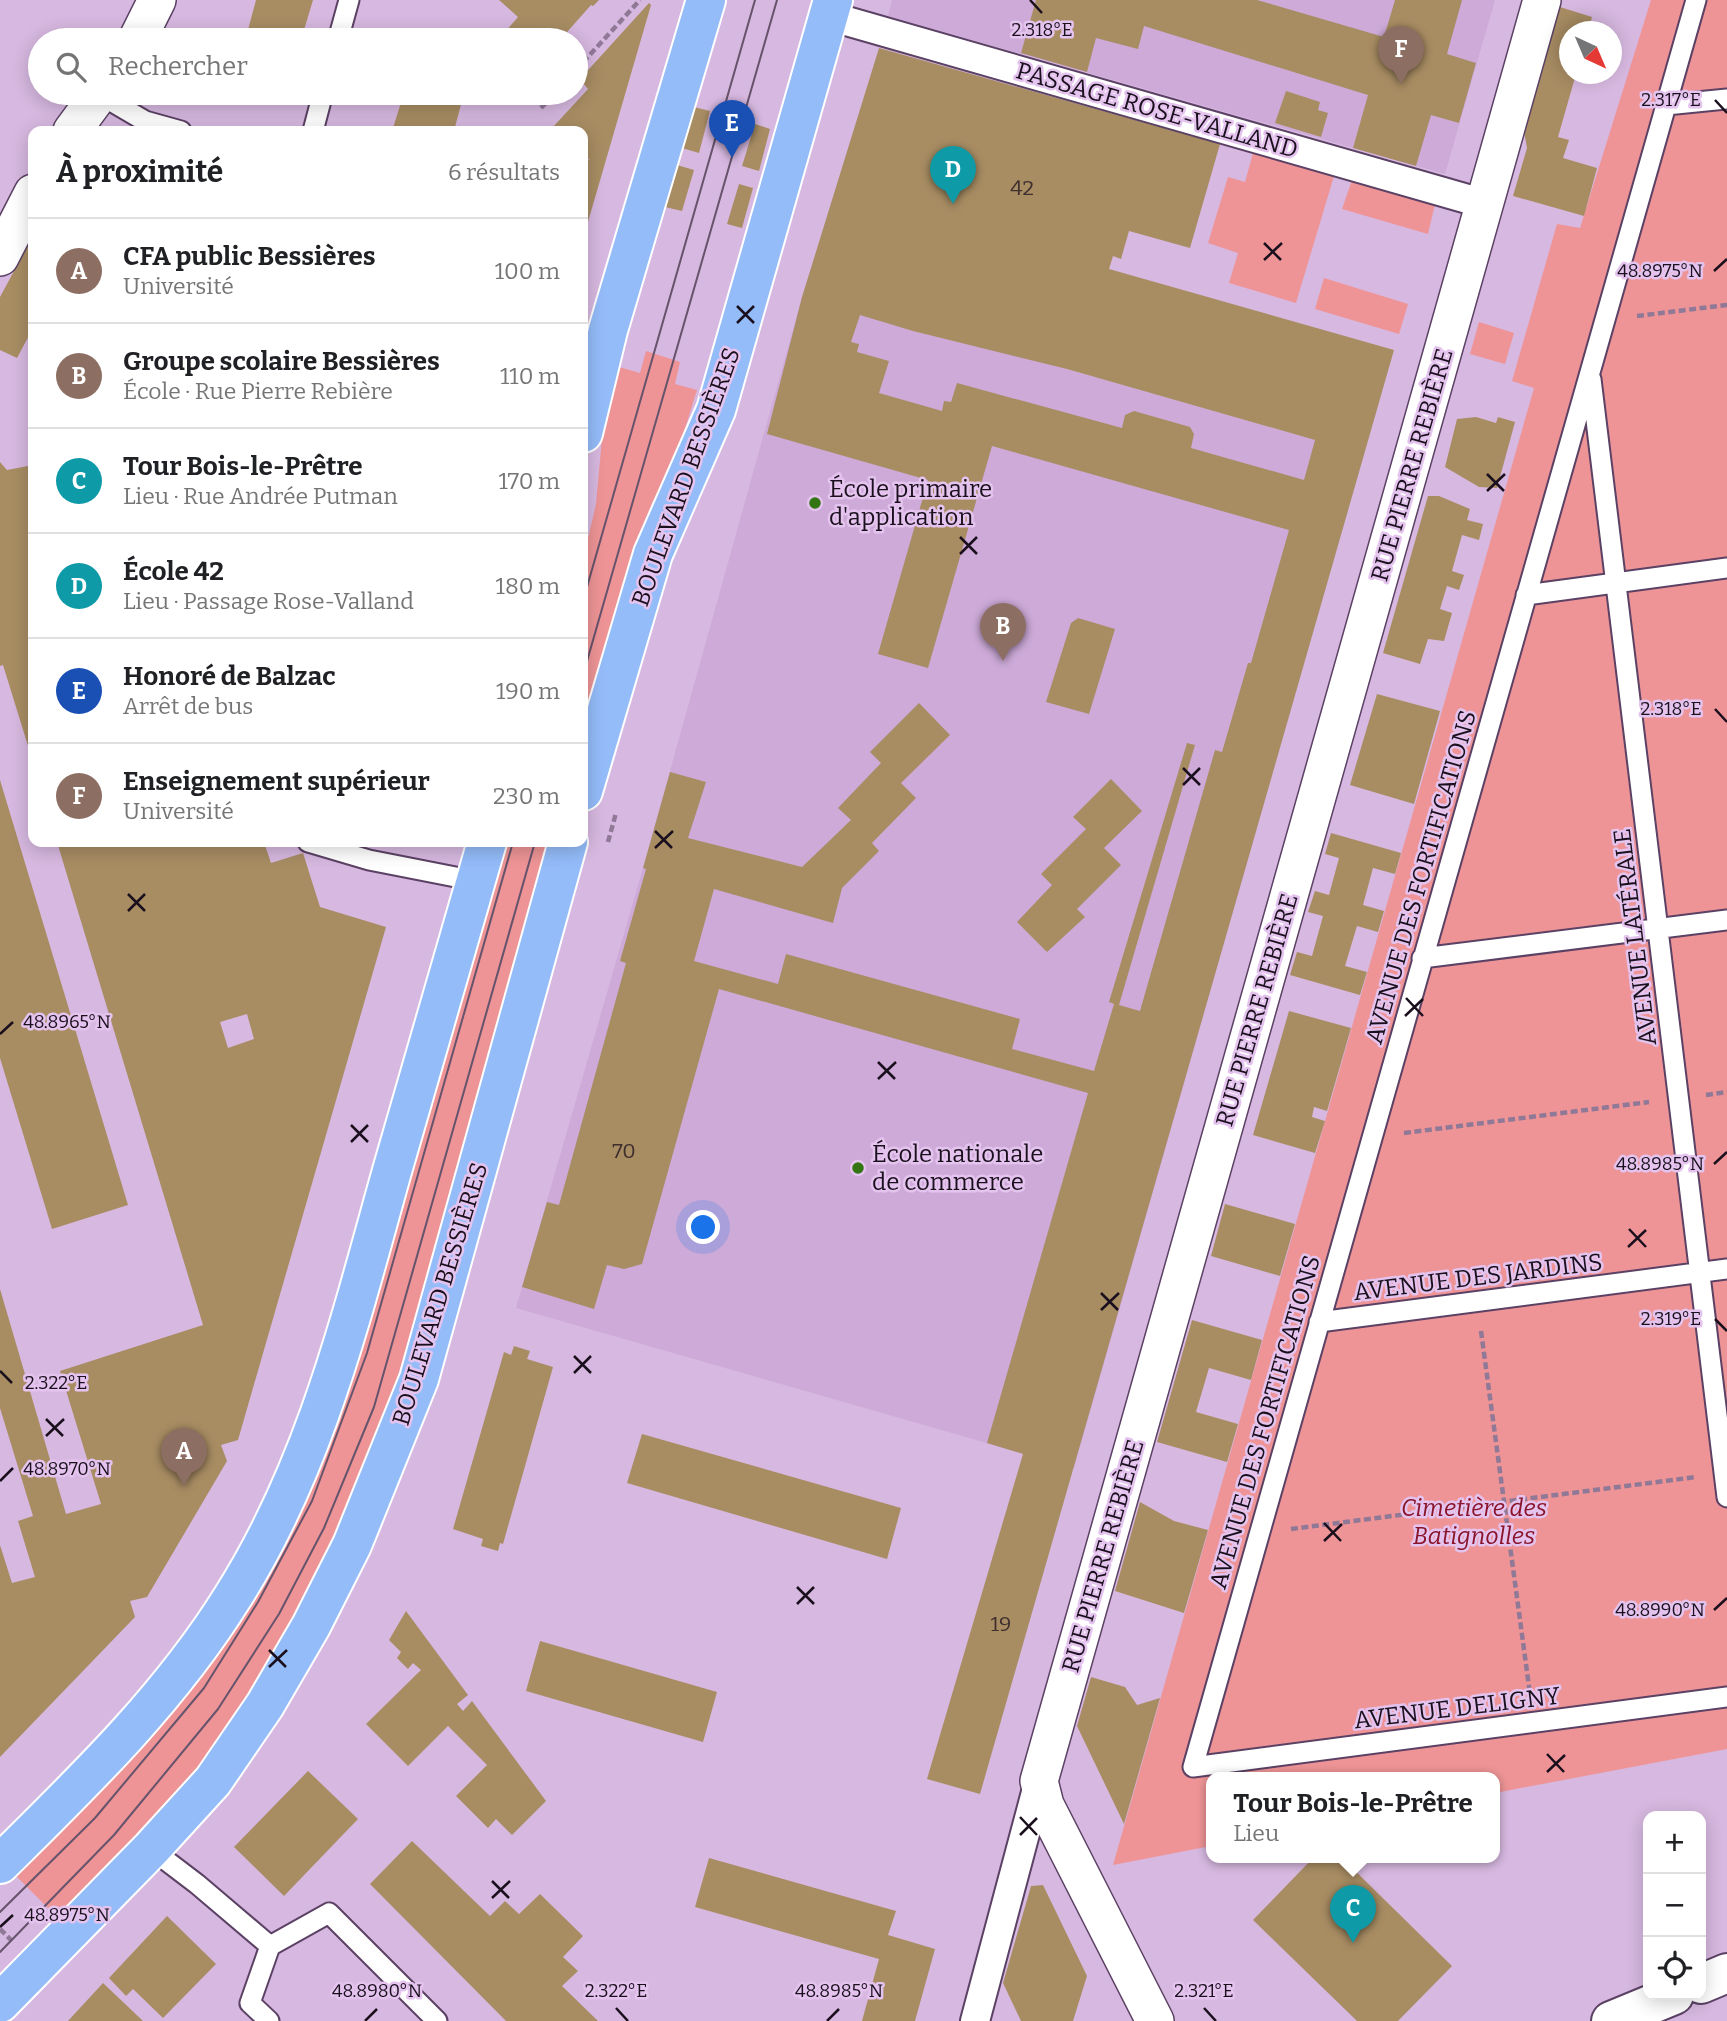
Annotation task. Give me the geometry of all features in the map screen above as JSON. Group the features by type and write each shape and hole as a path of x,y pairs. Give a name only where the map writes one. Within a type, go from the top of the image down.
{"main road":[{"path":"588,412 608,330 706,0"},
{"name":"BOULEVARD BESSIÈRES","path":"588,774 653,554 716,410 831,8"},
{"path":"0,1864 104,1761 184,1669 233,1597 274,1521 332,1380 485,847"},
{"name":"BOULEVARD BESSIÈRES","path":"0,2003 152,1849 213,1781 265,1704 311,1626 352,1545 419,1379 567,847"},
{"path":"1706,1982 1727,1973"},
{"path":"1611,2021 1662,2000"}],"street":[{"path":"143,28 157,0"},
{"name":"RUE PIERRE REBIÈRE","path":"975,2021 1039,1781 1542,0"},
{"name":"PASSAGE ROSE-VALLAND","path":"831,8 1485,204"},
{"path":"76,126 92,105"},
{"path":"0,257 28,203"},
{"path":"1039,1781 1045,1805 1155,2021"}],"lane":[{"path":"341,28 349,0"},
{"name":"AVENUE DES FORTIFICATIONS","path":"1193,1767 1696,0"},
{"path":"1666,105 1727,99"},
{"path":"118,105 145,121 163,126"},
{"path":"314,126 320,105"},
{"name":"AVENUE LATÉRALE","path":"1590,371 1727,1497"},
{"path":"1527,595 1727,568"},
{"path":"325,847 369,860 476,881"},
{"path":"1422,958 1727,920"},
{"name":"AVENUE DES JARDINS","path":"1319,1322 1727,1269"},
{"name":"AVENUE DELIGNY","path":"1193,1767 1727,1697"},
{"path":"152,1849 270,1946"},
{"path":"269,2021 250,2003 270,1946 329,1913 437,2021"}],"path":[{"path":"588,57 640,0"},
{"path":"541,108 544,105"},
{"path":"1605,320 1727,305"},
{"path":"1372,1137 1727,1092"},
{"path":"1476,1301 1533,1722"},
{"path":"1259,1533 1724,1473"}],"shaded area":[{"path":"892,0 1495,0 1445,174 888,16"},
{"path":"802,297 1364,454 1074,1468 516,1308 643,868"}],"green space":[{"name":"Cimetière des Batignolles","path":"1651,0 1727,0 1727,1749 1500,1792 1500,1772 1206,1772 1206,1847 1113,1865 1534,388 1512,381 1557,224 1580,228"},
{"path":"1253,153 1334,176 1296,303 1229,283 1238,253 1208,243 1228,177 1245,182"},
{"path":"1352,180 1435,204 1428,234 1342,209"},
{"path":"1324,278 1408,304 1399,334 1315,309"},
{"path":"1479,322 1514,333 1505,364 1470,354"},
{"path":"646,351 680,362 675,384 697,390 679,448 639,535 588,714 588,538 596,504 602,438 619,367 640,373"},
{"path":"499,847 550,847 386,1414 359,1485 329,1552 258,1682 217,1744 161,1812 58,1918 13,1873 243,1605"}],"building":[{"path":"256,0 313,0 305,28 249,28"},
{"path":"499,0 599,0 571,28 508,28 518,17"},
{"path":"1036,0 1257,0 1384,37 1395,0 1462,0 1447,54 1476,63 1459,123 1431,115 1416,166 1353,148 1368,95 1144,26 1138,49 1096,38 1087,72 1021,53"},
{"path":"649,3 651,5 588,222 588,126 554,126 573,105 588,105 588,70"},
{"path":"1560,7 1592,17 1591,21 1559,21 1559,84 1573,84 1558,137 1569,140 1563,158 1597,168 1584,216 1513,196 1527,148 1523,126"},
{"path":"879,48 1220,144 1190,248 1129,231 1121,259 1113,256 1109,269 1394,350 980,1794 927,1779 1023,1454 987,1443 1088,1093 719,989 642,1264 624,1269 607,1265 594,1309 522,1287 547,1202 559,1205 626,963 620,961 670,772 706,782 688,838 802,867 851,820 838,808 881,763 870,752 919,703 950,735 901,783 916,798 872,843 879,851 842,888 833,923 714,889 694,961 778,984 786,954 1020,1019 1012,1049 1094,1071 1114,1004 1109,1002 1187,743 1195,745 1119,1005 1140,1011 1215,750 1222,752 1289,530 992,446 928,668 878,654 928,480 767,434 802,297","holes":["860,315 913,331 1067,369 1315,440 1304,480 1191,448 1194,434 1190,427 1134,411 1125,415 1122,428 957,383 951,402 944,401 942,411 879,393 889,361 857,352 859,344 851,342"]},
{"path":"1286,91 1320,102 1318,110 1328,113 1321,137 1275,123"},
{"path":"400,105 461,105 455,126 394,126"},
{"path":"694,107 710,111 699,153 682,148"},
{"path":"755,124 770,129 759,171 742,166"},
{"path":"677,165 694,170 682,211 665,207"},
{"path":"739,184 753,188 742,228 727,224"},
{"path":"27,247 28,337 17,358 0,350 0,297"},
{"path":"1476,417 1496,423 1498,417 1515,422 1497,488 1479,487 1445,467 1457,419"},
{"path":"0,462 7,470 28,466 28,746 3,665 0,666"},
{"path":"1428,496 1439,496 1470,509 1467,520 1483,524 1479,540 1462,535 1452,571 1464,575 1459,590 1447,586 1440,609 1452,613 1444,641 1428,639 1420,664 1383,653"},
{"path":"1078,618 1115,629 1089,714 1046,702 1071,623"},
{"path":"1377,694 1440,711 1414,804 1350,785"},
{"path":"1111,779 1142,811 1104,848 1121,865 1077,909 1085,917 1047,952 1017,922 1052,885 1041,874 1086,829 1073,817"},
{"path":"0,780 128,1205 52,1229 0,1058"},
{"path":"1331,833 1401,853 1395,874 1373,868 1363,905 1384,911 1378,932 1357,926 1345,966 1367,972 1360,995 1290,975 1297,952 1312,956 1323,916 1308,912 1315,891 1329,895 1339,858 1325,854"},
{"path":"59,847 266,847 271,863 303,853 320,907 386,927 238,1440 221,1445 227,1461 147,1597 130,1601 135,1617 0,1757 0,1545 12,1583 35,1577 18,1521 33,1516 0,1408 0,1289 66,1514 101,1504 60,1371 203,1325","holes":["247,1014 254,1039 228,1048 220,1022"]},
{"path":"1289,1011 1351,1028 1327,1111 1314,1107 1312,1117 1325,1121 1315,1153 1253,1135"},
{"path":"1225,1204 1295,1224 1280,1276 1211,1256"},
{"path":"1192,1320 1262,1340 1251,1380 1209,1368 1196,1412 1238,1424 1227,1462 1157,1442"},
{"path":"514,1346 530,1351 527,1359 553,1367 503,1544 500,1543 498,1551 481,1546 483,1539 453,1529 504,1352 511,1355"},
{"path":"642,1434 901,1508 887,1559 627,1483"},
{"path":"1140,1502 1174,1521 1208,1530 1184,1613 1115,1591"},
{"path":"406,1611 468,1695 457,1704 463,1711 472,1701 546,1801 512,1835 496,1819 488,1828 456,1796 487,1765 448,1726 408,1766 366,1724 421,1670 413,1663 408,1669 397,1658 401,1652 389,1640"},
{"path":"540,1641 717,1692 703,1742 526,1691"},
{"path":"1091,1677 1125,1687 1137,1705 1160,1698 1124,1824 1077,1726"},
{"path":"308,1771 358,1819 284,1896 234,1847"},
{"path":"412,1841 490,1916 505,1901 519,1914 540,1894 583,1936 563,1957 578,1971 562,1986 598,2021 506,2021 370,1884"},
{"path":"709,1858 896,1911 888,1935 935,1949 915,2021 862,2021 879,1959 695,1907"},
{"path":"1308,1863 1347,1863 1452,1966 1398,2021 1357,2021 1253,1920"},
{"path":"1043,1885 1087,1976 1073,2021 1021,2021 1003,1983 1031,1886"},
{"path":"167,1916 216,1964 163,2018 133,1989 126,1996 109,1978"},
{"path":"103,1983 143,2021 68,2021"}],"tram line":[{"path":"588,584 755,0"},
{"path":"588,658 777,0"},
{"path":"0,1912 95,1818 204,1688 258,1602 312,1501 367,1353 512,847"},
{"path":"0,1952 114,1835 218,1709 279,1614 324,1528 374,1407 534,847"}],"place":[{"name":"Enseignement supérieur","path":"1401,84"},
{"name":"Honoré de Balzac","path":"732,158"},
{"name":"École 42","path":"953,204"},
{"name":"École primaire d'application","path":"815,503"},
{"name":"Groupe scolaire Bessières","path":"1003,661"},
{"name":"École nationale de commerce","path":"858,1168"},
{"name":"CFA public Bessières","path":"184,1486"},
{"name":"Tour Bois-le-Prêtre","path":"1353,1943"}]}
